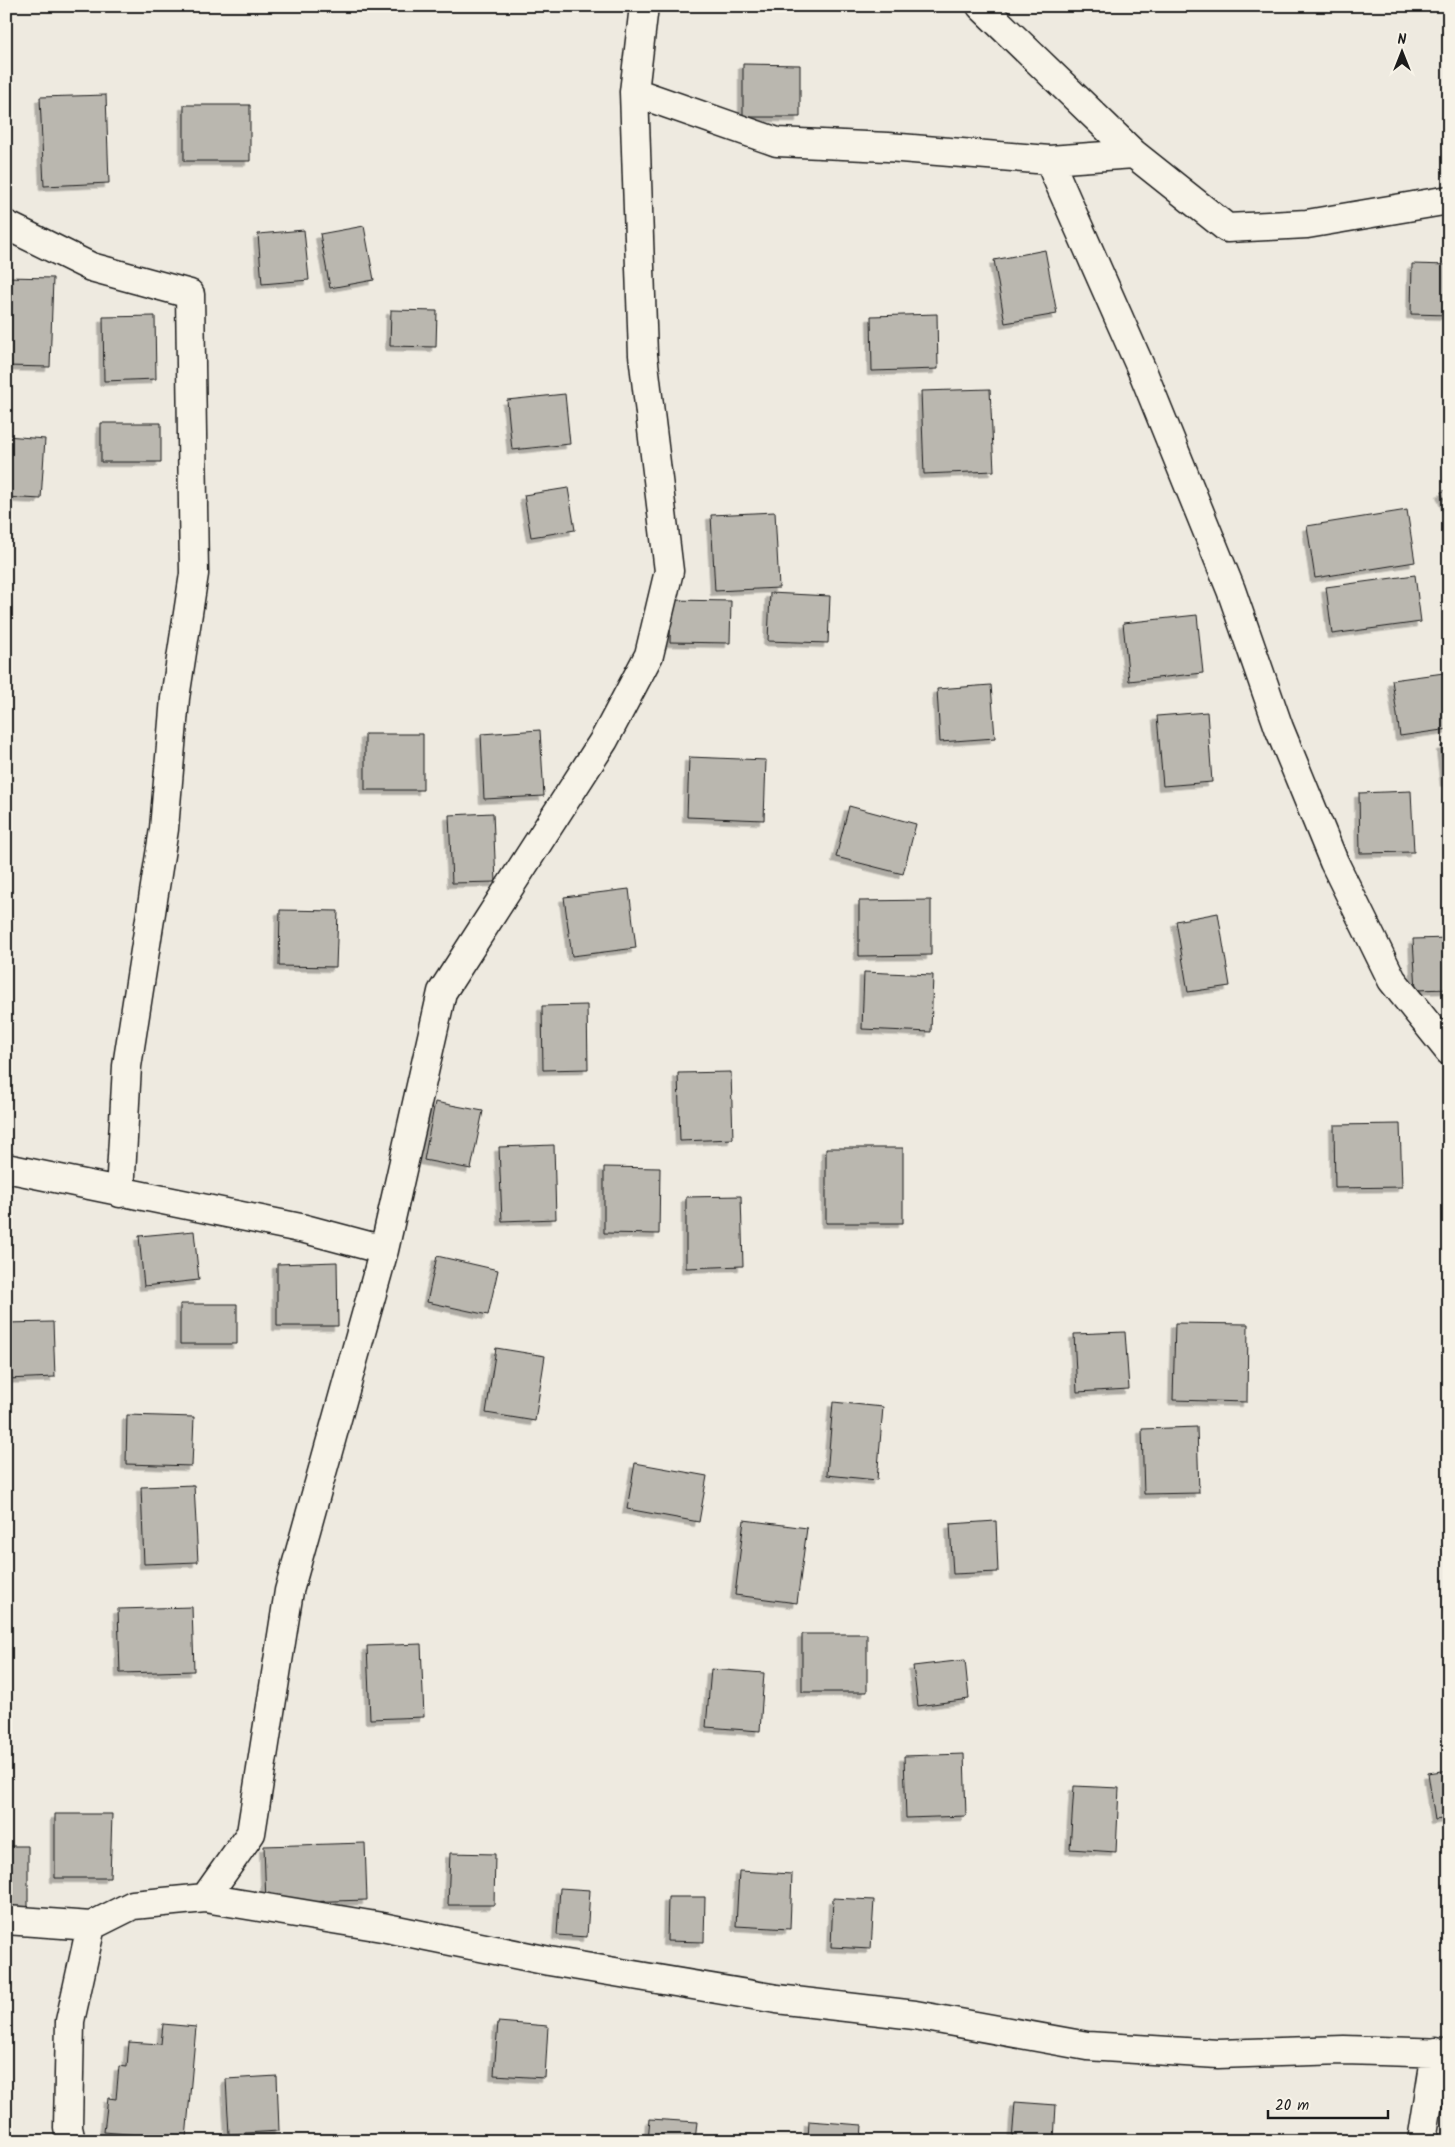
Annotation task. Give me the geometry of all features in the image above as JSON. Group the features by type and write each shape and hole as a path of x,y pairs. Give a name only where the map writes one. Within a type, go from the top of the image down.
{"street":[{"path":"205,1898 251,1833 289,1591 384,1250 442,992 604,740 649,655 669,571 643,355 634,92 644,6"},
{"path":"981,6 1134,154 1228,228 1307,224 1449,200"},
{"path":"634,92 777,142 888,147 1049,160 1134,154"},
{"path":"1049,160 1148,384 1231,590 1279,728 1334,862 1392,980 1449,1051"},
{"path":"6,226 91,267 190,294 194,574 175,698 164,829 127,1066 120,1193"},
{"path":"6,1168 120,1193 305,1228 384,1250"},
{"path":"6,1920 91,1926 133,1906 205,1898 382,1927 549,1961 777,1999 915,2014 1087,2046 1218,2054 1344,2050 1442,2052 1422,2141"},
{"path":"71,2141 68,2128 70,2021 91,1926"}],"building":[{"path":"743,64 800,65 800,117 743,117"},
{"path":"106,95 109,183 44,186 40,97"},
{"path":"184,105 250,105 250,161 184,161"},
{"path":"364,226 374,280 330,288 320,234"},
{"path":"304,230 309,280 262,284 258,234"},
{"path":"1045,250 1057,314 1005,323 994,260"},
{"path":"1412,264 1449,265 1449,315 1411,314"},
{"path":"6,277 53,278 50,367 6,366"},
{"path":"391,310 437,311 436,347 390,346"},
{"path":"937,314 938,369 872,371 871,316"},
{"path":"155,316 156,379 104,381 103,317"},
{"path":"990,389 994,471 924,474 921,391"},
{"path":"565,394 570,444 512,450 507,400"},
{"path":"101,423 161,423 161,462 101,462"},
{"path":"6,436 45,439 41,499 6,497"},
{"path":"568,488 575,530 531,537 524,495"},
{"path":"1449,489 1449,513 1441,492"},
{"path":"1407,510 1415,562 1315,578 1307,526"},
{"path":"775,512 779,588 715,591 711,515"},
{"path":"1415,575 1421,622 1332,634 1326,587"},
{"path":"770,593 830,596 828,643 768,641"},
{"path":"671,600 731,601 730,643 670,642"},
{"path":"1197,615 1203,673 1129,681 1123,623"},
{"path":"1444,673 1449,706 1449,729 1400,736 1392,680"},
{"path":"991,685 995,738 940,742 937,689"},
{"path":"1207,712 1212,782 1163,786 1157,716"},
{"path":"540,730 544,796 484,799 481,734"},
{"path":"365,734 423,734 423,790 365,790"},
{"path":"1449,745 1449,781 1445,782 1441,746"},
{"path":"689,757 766,760 764,820 687,817"},
{"path":"1411,791 1414,852 1360,853 1359,793"},
{"path":"849,806 916,824 903,874 836,857"},
{"path":"493,813 496,882 452,883 449,815"},
{"path":"629,889 636,948 572,956 564,897"},
{"path":"931,900 931,955 859,956 859,901"},
{"path":"280,910 338,911 336,967 279,966"},
{"path":"1218,913 1230,986 1188,992 1176,921"},
{"path":"1449,938 1449,989 1416,990 1413,939"},
{"path":"864,972 933,975 931,1032 862,1029"},
{"path":"587,1005 588,1069 543,1070 542,1006"},
{"path":"731,1072 733,1139 680,1141 678,1073"},
{"path":"435,1102 483,1111 471,1169 424,1160"},
{"path":"1400,1124 1402,1187 1335,1188 1334,1125"},
{"path":"554,1145 556,1219 502,1221 499,1147"},
{"path":"826,1148 903,1148 903,1223 826,1223"},
{"path":"604,1167 660,1168 659,1234 604,1233"},
{"path":"741,1196 743,1266 686,1268 686,1197"},
{"path":"194,1231 199,1280 144,1286 139,1236"},
{"path":"437,1256 498,1270 488,1315 427,1302"},
{"path":"337,1262 338,1326 277,1326 277,1264"},
{"path":"180,1304 237,1304 237,1344 180,1344"},
{"path":"53,1322 55,1377 6,1379 6,1323"},
{"path":"1175,1323 1248,1324 1247,1402 1173,1400"},
{"path":"1125,1332 1129,1389 1077,1392 1074,1334"},
{"path":"496,1348 545,1356 535,1421 486,1413"},
{"path":"833,1402 883,1407 877,1480 827,1475"},
{"path":"127,1415 194,1417 192,1466 126,1464"},
{"path":"1197,1427 1199,1493 1144,1494 1142,1429"},
{"path":"635,1463 707,1476 699,1522 627,1509"},
{"path":"194,1485 198,1562 144,1564 141,1487"},
{"path":"744,1520 807,1528 797,1603 735,1595"},
{"path":"996,1521 998,1572 953,1574 950,1524"},
{"path":"192,1607 194,1671 120,1673 118,1609"},
{"path":"802,1634 867,1634 867,1692 802,1692"},
{"path":"421,1644 424,1717 370,1719 367,1646"},
{"path":"965,1660 969,1699 918,1706 913,1666"},
{"path":"711,1669 764,1673 760,1731 706,1727"},
{"path":"964,1754 966,1816 906,1818 904,1756"},
{"path":"1449,1770 1449,1818 1435,1820 1428,1773"},
{"path":"1074,1786 1119,1788 1116,1852 1070,1849"},
{"path":"55,1814 112,1814 110,1878 55,1878"},
{"path":"365,1843 367,1900 266,1903 264,1846"},
{"path":"6,1846 28,1846 28,1909 6,1909"},
{"path":"450,1853 495,1854 494,1905 448,1905"},
{"path":"739,1871 792,1874 790,1929 736,1926"},
{"path":"560,1888 590,1890 587,1937 557,1935"},
{"path":"668,1897 705,1897 704,1942 667,1941"},
{"path":"833,1898 874,1900 871,1949 831,1947"},
{"path":"498,2022 548,2026 545,2078 494,2075"},
{"path":"163,2024 196,2027 186,2139 104,2132 108,2098 116,2099 119,2066 127,2067 129,2042 161,2044"},
{"path":"277,2076 279,2131 229,2134 226,2079"},
{"path":"1015,2102 1056,2105 1054,2141 1012,2141"},
{"path":"650,2119 697,2122 695,2141 648,2141"},
{"path":"809,2121 862,2125 861,2141 808,2141"}]}
